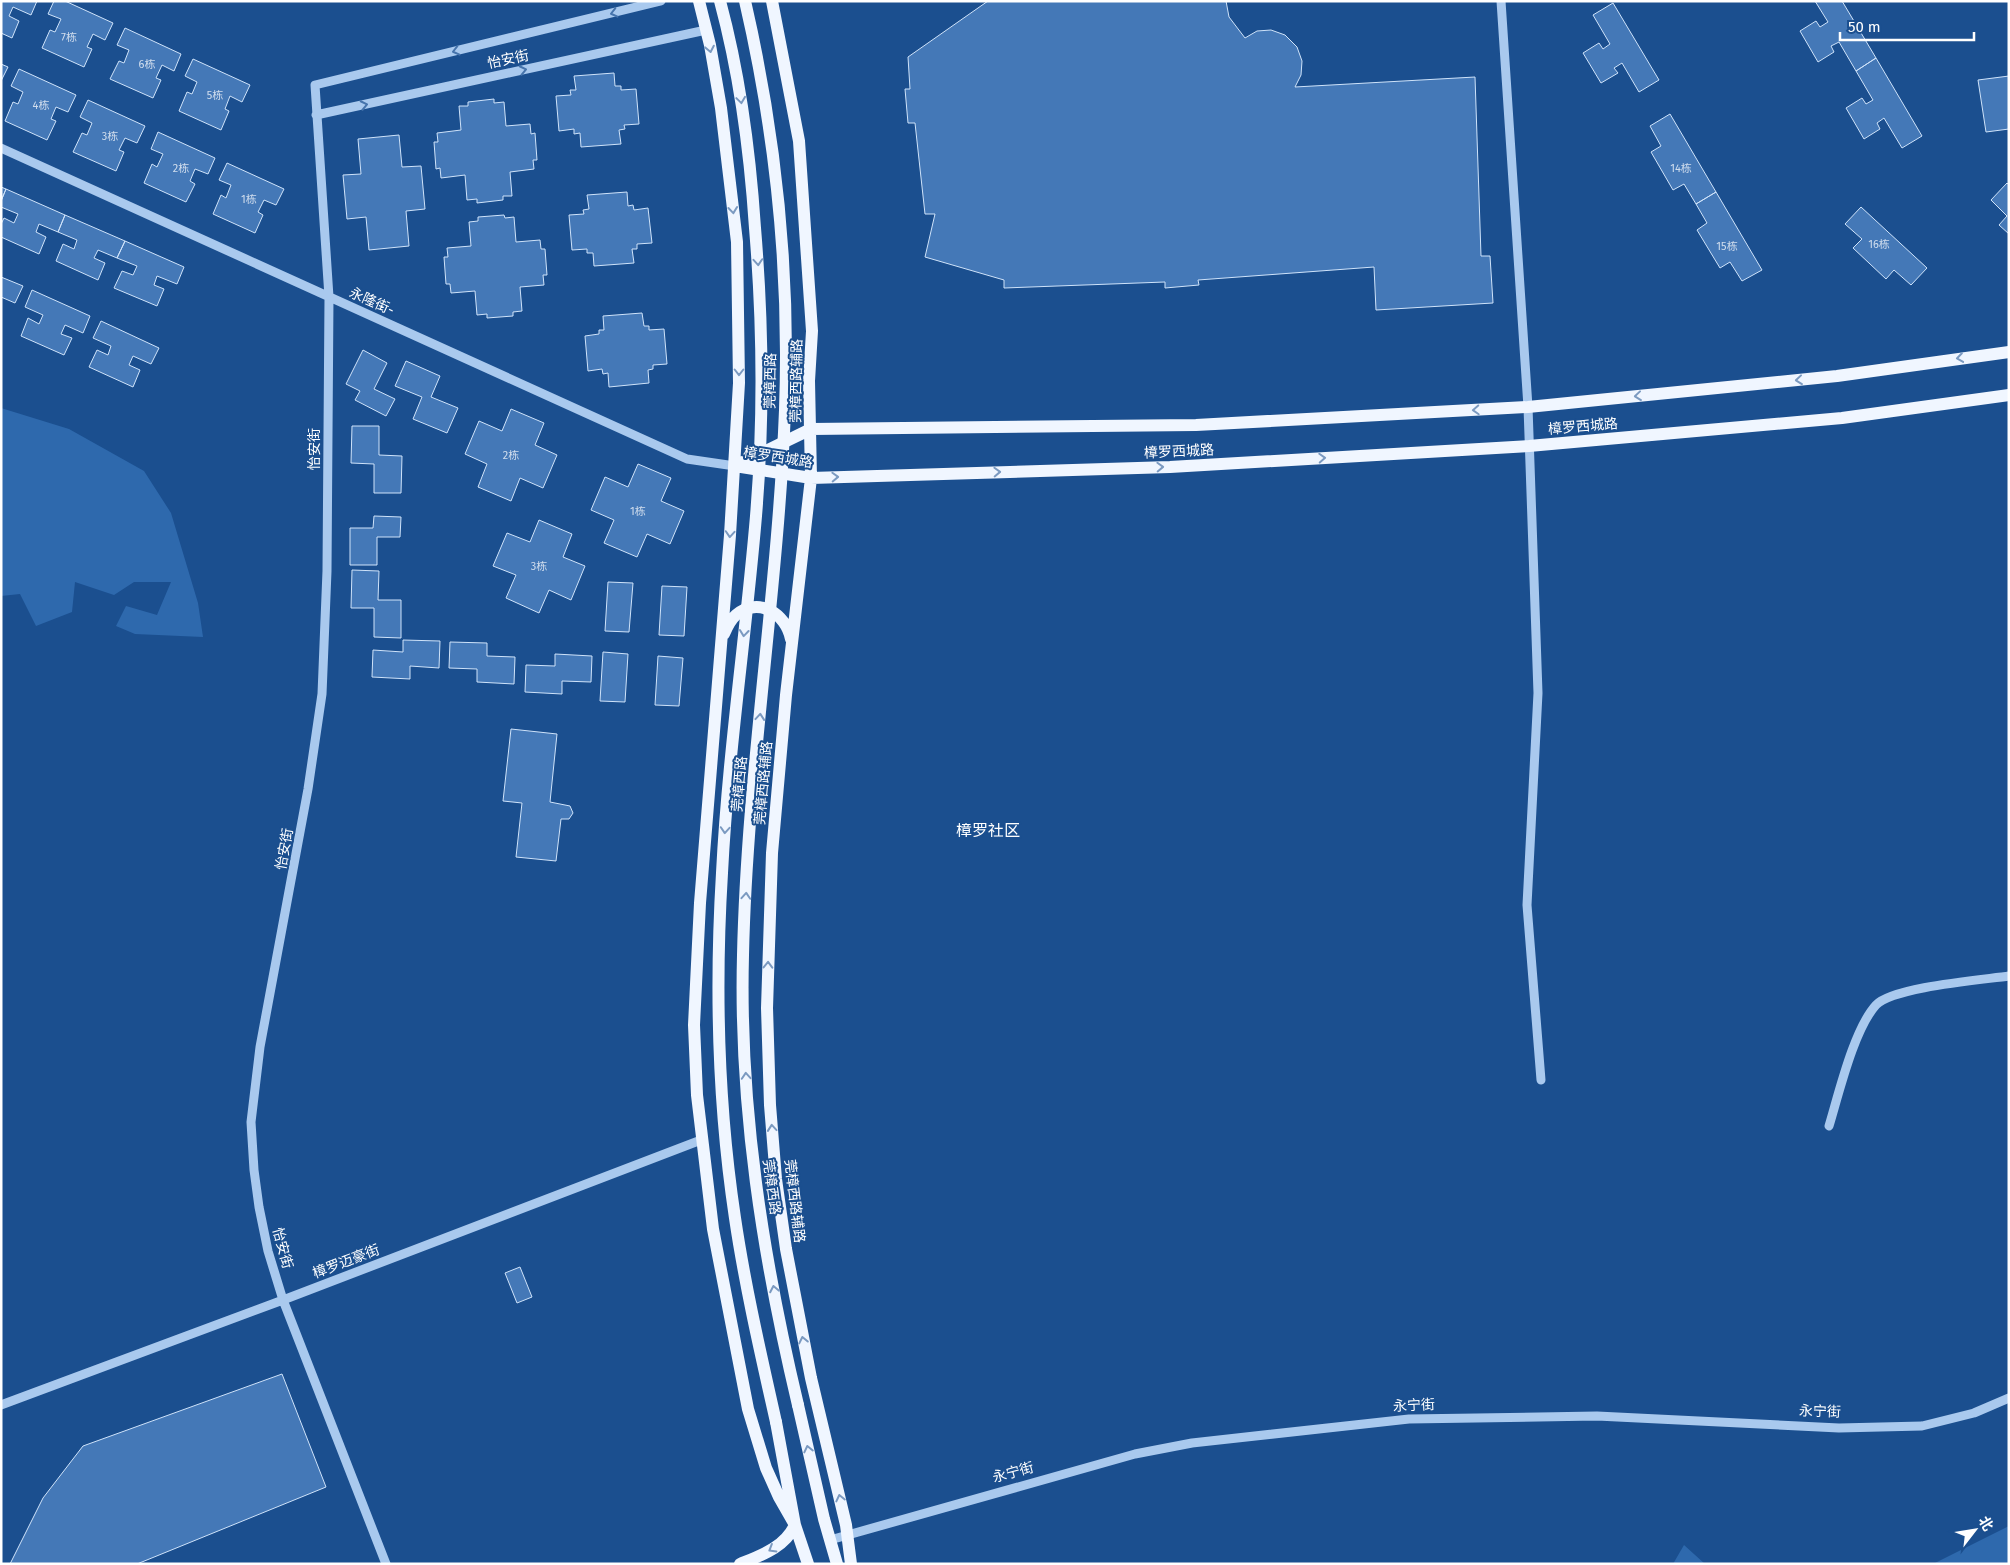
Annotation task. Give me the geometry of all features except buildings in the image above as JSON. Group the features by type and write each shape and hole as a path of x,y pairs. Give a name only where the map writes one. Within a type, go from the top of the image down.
{"main road":[{"path":"699,1 721,108 737,242 739,383 735,466 722,638 705,820 694,1024 696,1095 713,1228 748,1409 766,1468 779,1497 795,1525 785,1540 772,1550 740,1564"},
{"name":"莞樟西路","path":"720,1 739,85 748,150 762,331 760,447 756,516 729,781 722,875 720,1049 725,1137 735,1220 795,1525 808,1564"},
{"name":"莞樟西路","path":"745,1 765,95 775,175 784,288 786,358 779,509 745,899 743,957 744,1044 749,1131 778,1312 798,1405 837,1564"},
{"name":"莞樟西路辅路","path":"772,1 799,141 805,205 812,330 809,381 811,478 792,644 772,853 767,1008 770,1105 776,1179 797,1312 848,1534 851,1564"},
{"name":"樟罗西城路","path":"735,466 811,429 1196,425 1528,407 1837,376 2009,352"},
{"name":"樟罗西城路","path":"735,466 811,478 1170,467 1529,446 1842,418 2009,395"},
{"path":"722,638 728,625 736,615 749,608 762,607 774,612 784,620 790,631 792,644"}],"street":[{"name":"怡安街","path":"386,1564 283,1300 268,1251 254,1170 251,1122 260,1047 308,789 322,694 328,571 329,297 315,85 661,1"},
{"path":"1501,1 1528,407 1538,693 1527,905 1541,1080"},
{"name":"怡安街","path":"316,115 706,30"},
{"name":"永隆街-","path":"1,148 687,459 735,466"},
{"path":"1829,1126 1857,1038 1866,1018 1877,1004 1893,994 2009,976"},
{"name":"樟罗迈豪街","path":"1,1405 283,1300 701,1140"},
{"name":"永宁街","path":"830,1540 1135,1454 1192,1443 1409,1419 1598,1416 1839,1428 1922,1426 1974,1413 2009,1398"}],"shaded area":[{"path":"1,408 69,429 144,471 171,513 198,603 203,637 135,634 116,626 126,606 157,615 171,582 134,582 114,595 75,582 72,612 36,626 20,594 1,596"},
{"path":"2009,1526 2009,1564 1933,1564"},
{"path":"1684,1545 1705,1564 1673,1564"}],"district":[{"name":"樟罗社区","path":"988,830"}]}
